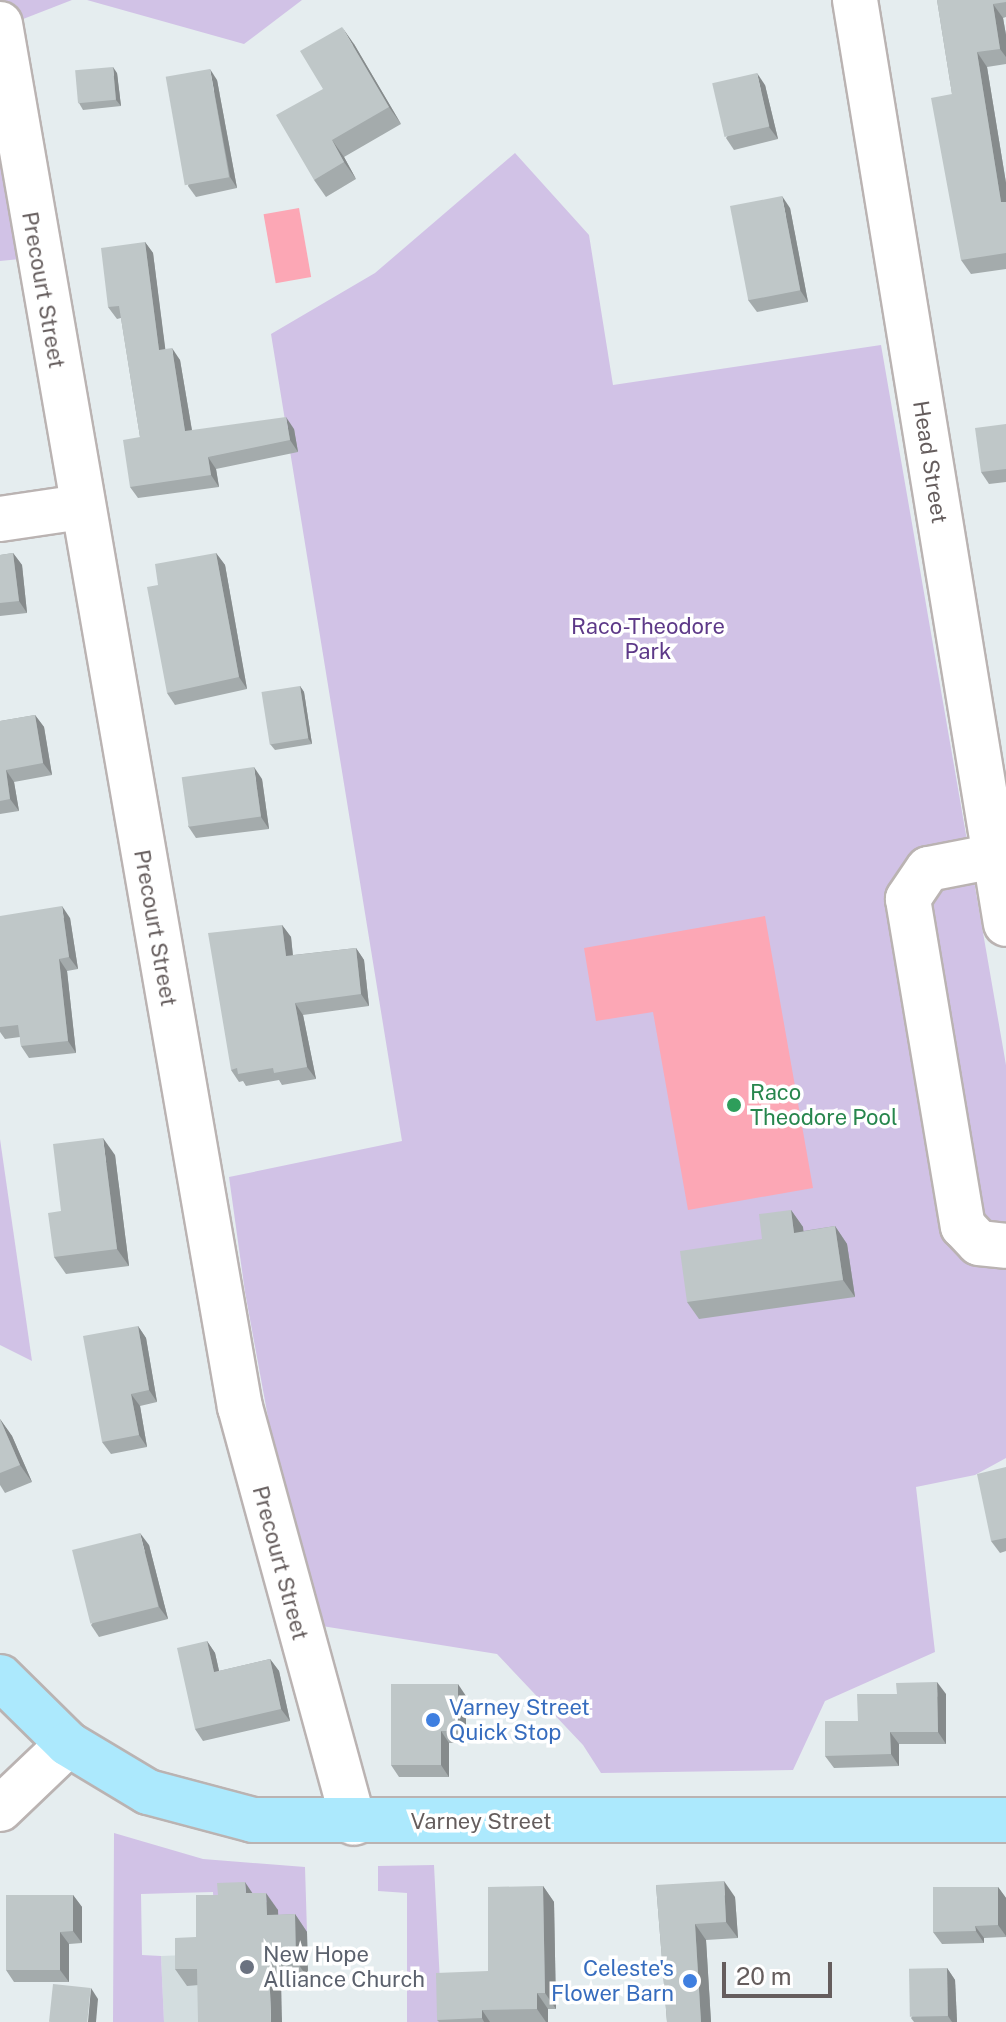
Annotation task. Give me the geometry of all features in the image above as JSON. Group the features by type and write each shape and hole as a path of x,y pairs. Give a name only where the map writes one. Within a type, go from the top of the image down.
{"main road":[{"name":"Varney Street","path":"0,1677 68,1744 148,1792 253,1820 354,1823 1006,1820"}],"street":[{"name":"Head Street","path":"855,0 1006,924"},
{"name":"Precourt Street","path":"0,24 81,507 240,1407 354,1823"},
{"path":"0,519 81,507"},
{"path":"995,856 928,869 908,899 963,1226 979,1243 1006,1246"},
{"path":"0,1809 68,1744"}],"shaded area":[{"path":"299,208 311,277 276,283 264,214"},
{"name":"Raco Theodore Pool","path":"765,916 813,1188 688,1210 653,1012 596,1021 584,948"},
{"path":"187,1955 209,1986 210,2022 164,2022 161,1956"}],"green space":[{"path":"0,0 72,0 0,28"},
{"path":"87,0 302,0 244,44"},
{"path":"0,139 20,259 0,261"},
{"name":"Raco-Theodore Park","path":"515,153 589,235 613,385 881,345 1006,1065 1006,1458 975,1475 916,1487 935,1652 825,1701 793,1770 601,1773 583,1745 497,1654 322,1626 276,1461 245,1292 229,1177 402,1141 271,334 375,273"},
{"path":"0,1139 32,1361 0,1345"},
{"path":"114,1833 203,1859 305,1867 307,1932 279,1932 214,1912 213,1892 141,1894 142,1955 161,1956 164,2022 113,2022"},
{"path":"434,1865 442,2022 407,2022 407,1893 378,1891 378,1866"}],"building":[{"path":"937,0 1006,0 993,4 1000,49 977,52 1001,202 1006,202 1006,253 961,260 931,98 952,94"},
{"path":"342,27 389,107 332,140 344,162 314,180 276,115 323,89 300,51"},
{"path":"113,67 116,100 78,103 75,70"},
{"path":"210,69 229,177 185,185 166,77"},
{"path":"757,73 769,127 725,137 712,83"},
{"path":"782,196 800,290 748,300 730,206"},
{"path":"145,242 159,350 172,348 185,431 286,417 290,440 208,457 211,475 130,487 123,440 140,437 119,306 108,307 101,248"},
{"path":"1006,424 1006,469 981,472 975,428"},
{"path":"13,553 19,601 0,603 0,555"},
{"path":"216,553 239,677 167,693 147,587 158,585 155,564"},
{"path":"300,686 308,738 270,744 261,692"},
{"path":"35,715 43,763 6,770 10,799 0,801 0,721"},
{"path":"254,767 261,817 189,827 182,777"},
{"path":"62,906 69,957 59,959 68,1041 21,1046 18,1025 0,1027 0,916"},
{"path":"282,925 286,956 356,948 361,994 295,1003 307,1067 274,1073 273,1068 238,1074 237,1068 231,1070 208,933"},
{"path":"103,1138 117,1249 54,1257 48,1213 61,1211 53,1144"},
{"path":"791,1210 794,1233 835,1226 843,1280 687,1302 680,1251 762,1239 759,1214"},
{"path":"138,1326 149,1390 131,1394 139,1435 102,1442 83,1336"},
{"path":"0,1419 20,1465 0,1473"},
{"path":"1006,1467 1006,1538 991,1541 977,1474"},
{"path":"140,1533 158,1607 90,1624 72,1550"},
{"path":"207,1641 214,1672 270,1659 281,1709 195,1729 177,1648"},
{"path":"937,1682 938,1732 890,1732 891,1754 825,1756 825,1721 858,1721 857,1694 897,1694 896,1683"},
{"name":"Varney Street Quick Stop","path":"391,1684 458,1684 458,1731 441,1731 441,1765 391,1765"},
{"name":"Celeste's Flower Barn","path":"724,1881 726,1922 695,1924 701,2022 667,2022 656,1885"},
{"name":"New Hope Alliance Church","path":"245,1882 246,1893 266,1893 267,1915 295,1914 296,1961 269,1961 271,2022 198,2022 197,1969 175,1969 175,1938 196,1937 196,1895 218,1895 217,1883"},
{"path":"543,1886 545,1993 537,1993 537,2009 482,2010 482,2018 437,2020 436,1973 488,1971 488,1887"},
{"path":"933,1887 998,1887 998,1925 975,1926 976,1931 933,1932"},
{"path":"6,1895 73,1895 73,1931 60,1932 60,1970 6,1970"},
{"path":"947,1968 948,2016 910,2017 909,1969"},
{"path":"53,1984 91,1988 87,2022 49,2022"}],"place":[{"name":"Raco Theodore Pool","path":"734,1105"},
{"name":"Varney Street Quick Stop","path":"433,1720"},
{"name":"New Hope Alliance Church","path":"247,1967"},
{"name":"Celeste's Flower Barn","path":"690,1981"}]}
